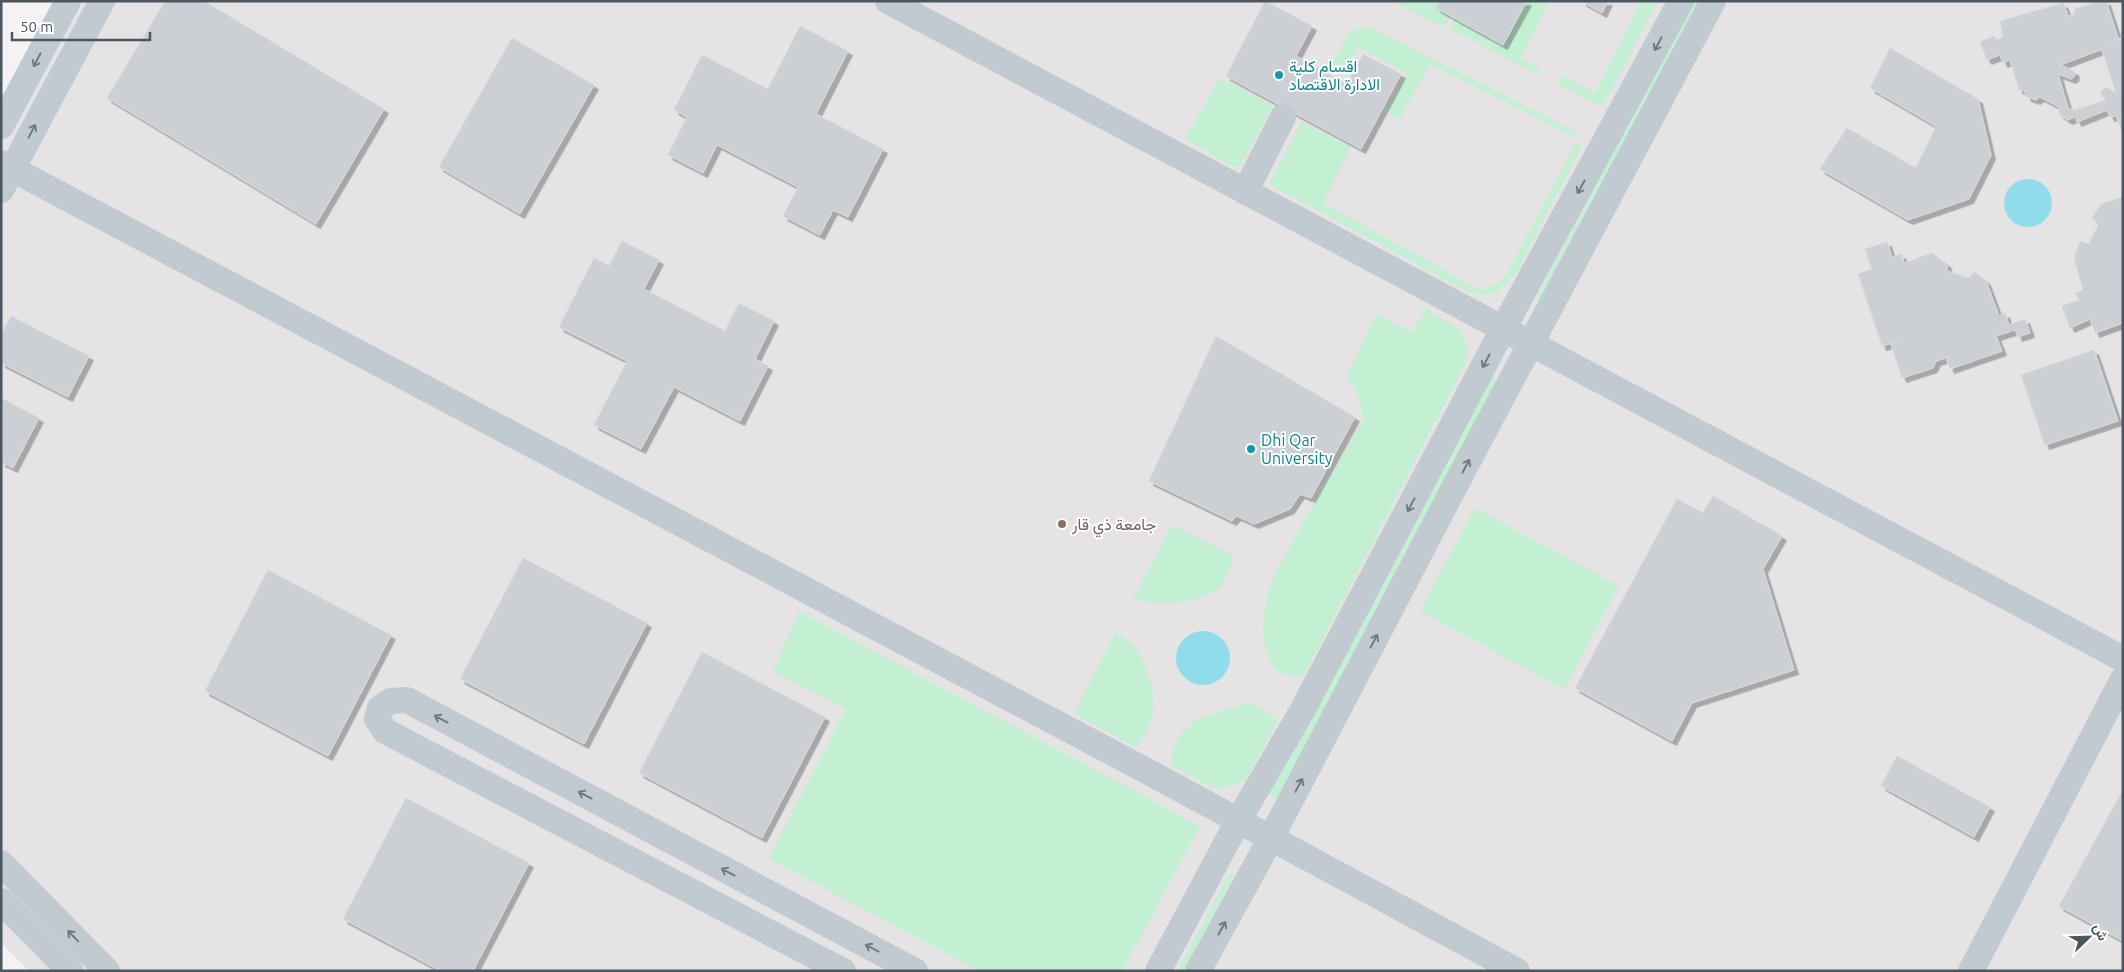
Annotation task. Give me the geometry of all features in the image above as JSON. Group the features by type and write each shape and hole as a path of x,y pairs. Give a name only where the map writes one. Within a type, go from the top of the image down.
{"street":[{"path":"1,126 68,1"},
{"path":"102,1 5,174 1143,768 1517,971"},
{"path":"888,1 2123,659"},
{"path":"1158,971 1238,821 1302,711 1503,329 1681,1"},
{"path":"1198,971 1271,838 1713,1"},
{"path":"1245,192 1283,118"},
{"path":"1971,971 2123,679"},
{"path":"843,971 385,731 377,718 380,708 391,701 407,700 915,971"},
{"path":"474,778 493,746"},
{"path":"643,866 658,834"},
{"path":"1,863 107,971"},
{"path":"1,902 70,971"},
{"path":"797,947 809,915"}],"shaded area":[{"name":"جامعة ذي قار","path":"55,1 2123,1 2123,971 29,971 1,943 1,105"}],"green space":[{"path":"1393,1 1440,1 1436,8 1451,16 1444,27"},
{"path":"1527,1 1550,1 1520,58 1540,68 1538,74 1450,29 1455,19 1503,45"},
{"path":"1641,1 1658,1 1605,102 1601,105 1595,103 1558,84 1563,76 1595,93"},
{"path":"1693,1 1699,1 1540,302 1536,299"},
{"path":"1371,27 1577,133 1574,137 1430,64 1399,120 1386,112 1407,73 1358,47 1343,73 1331,65 1349,33 1354,30"},
{"path":"1220,78 1273,105 1240,166 1233,167 1185,139"},
{"path":"1302,122 1351,147 1323,203 1476,288 1492,286 1505,277 1576,143 1582,146 1515,274 1496,293 1490,295 1472,294 1269,184"},
{"path":"1426,309 1451,324 1462,335 1466,342 1466,362 1304,675 1294,676 1285,674 1277,670 1267,655 1263,629 1266,603 1272,582 1307,515 1363,421 1360,399 1347,376 1376,314 1412,332"},
{"path":"1493,377 1497,377 1499,380 1278,798 1274,799 1270,789 1488,381"},
{"path":"1475,508 1619,586 1564,689 1420,611"},
{"path":"1172,525 1234,556 1225,579 1216,590 1197,599 1164,603 1133,599"},
{"path":"799,611 1200,826 1122,971 980,971 769,859 846,709 773,671"},
{"path":"1116,632 1132,645 1140,655 1152,688 1153,711 1151,722 1147,732 1135,747 1074,714"},
{"path":"1250,702 1278,720 1248,776 1238,784 1216,789 1175,768 1171,762 1174,747 1180,735 1189,726 1211,714"},
{"path":"1231,872 1235,874 1183,971 1177,971"}],"water":[{"path":"2028,179 2037,181 2045,186 2050,194 2052,203 2050,212 2045,220 2037,225 2028,227 2019,225 2011,220 2006,212 2004,203 2006,194 2011,186 2019,181"},
{"path":"1198,631 1208,631 1218,635 1226,643 1230,658 1226,673 1218,681 1208,685 1198,685 1188,681 1180,673 1176,663 1176,653 1180,643 1188,635"}],"building":[{"path":"165,1 204,1 384,109 316,224 107,98"},
{"name":"اقسام كلية الادارة الاقتصاد","path":"1265,1 1312,26 1296,56 1347,84 1363,54 1401,74 1361,149 1226,76"},
{"path":"1440,1 1527,1 1503,45 1436,8"},
{"path":"1581,1 1608,1 1602,13"},
{"path":"2106,1 2118,38 2111,41 2123,37 2122,131 2116,116 2110,117 2107,110 2077,122 2075,117 2068,120 2059,114 2059,107 2040,97 2036,100 2027,97 2024,90 2019,90 2010,60 2003,63 2000,55 1987,60 1980,42 1994,36 1997,40 2003,37 2000,21 2063,3 2068,16 2073,16 2075,9","holes":["2100,50 2103,53 2116,93 2106,87 2100,93 2106,100 2073,111 2068,108 2058,74 2071,79 2075,74 2074,71 2060,65"]},
{"path":"800,26 848,51 816,114 883,149 848,217 833,210 820,235 783,216 798,187 717,145 703,173 668,155 687,117 674,110 702,55 768,89"},
{"path":"512,38 594,85 520,214 439,167"},
{"path":"1890,48 1978,99 1991,155 1969,199 1908,220 1820,169 1847,128 1916,168 1936,126 1870,88"},
{"path":"2123,197 2123,323 2095,333 2090,319 2070,328 2062,306 2079,300 2075,293 2083,290 2074,258 2080,241 2089,244 2099,223 2092,218 2101,204"},
{"path":"622,241 659,260 644,289 725,331 739,303 774,321 755,359 768,366 740,421 674,387 641,449 594,425 627,361 559,327 594,258 609,266"},
{"path":"1887,242 1892,257 1901,254 1904,263 1932,253 1947,264 1947,271 1968,278 1975,272 1986,281 1999,316 2005,313 2009,325 2025,319 2030,333 2018,337 2015,330 1996,336 2002,351 1950,369 1946,358 1936,361 1933,368 1902,378 1891,344 1899,341 1882,346 1858,274 1872,269 1865,249"},
{"path":"11,316 89,356 68,397 1,363 1,335"},
{"name":"Dhi Qar University","path":"1216,336 1355,417 1311,498 1300,494 1290,509 1254,524 1237,516 1232,521 1149,481"},
{"path":"2094,350 2118,421 2045,445 2021,375"},
{"path":"1,398 39,418 13,468 1,462"},
{"path":"1713,496 1782,536 1763,569 1794,670 1692,703 1672,741 1575,688 1677,499 1703,513"},
{"path":"523,558 647,623 584,744 460,679"},
{"path":"268,570 391,635 328,756 205,691"},
{"path":"702,652 825,717 762,838 639,773"},
{"path":"1897,756 1990,807 1974,837 1881,786"},
{"path":"2123,790 2123,941 2059,906"},
{"path":"406,798 529,863 473,971 441,971 343,919"}],"place":[{"name":"اقسام كلية الادارة الاقتصاد","path":"1279,75"},
{"name":"Dhi Qar University","path":"1251,449"},
{"name":"جامعة ذي قار","path":"1062,524"}]}
